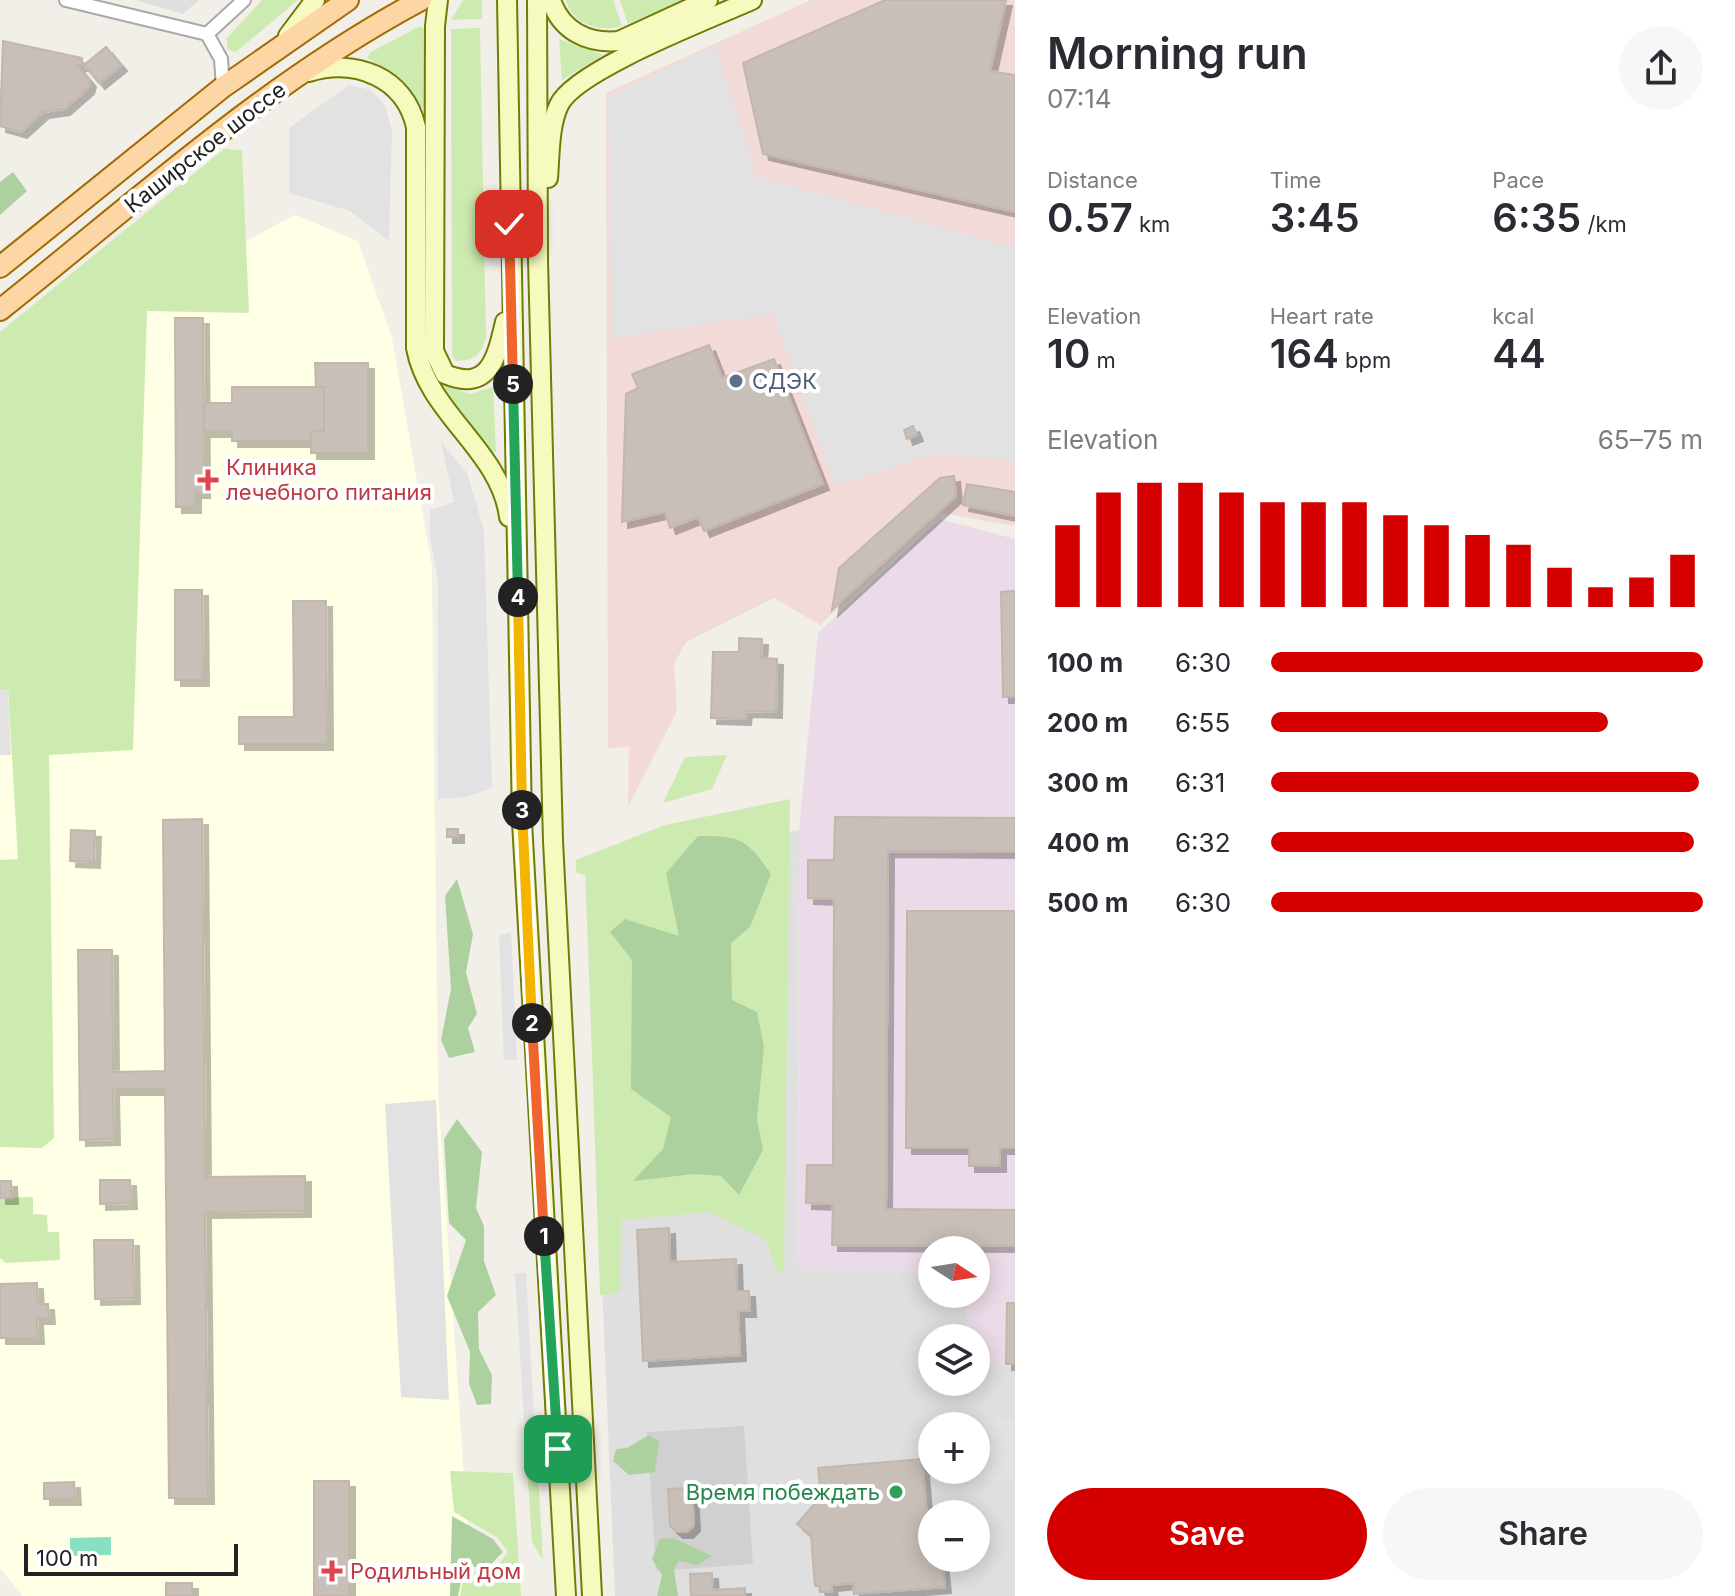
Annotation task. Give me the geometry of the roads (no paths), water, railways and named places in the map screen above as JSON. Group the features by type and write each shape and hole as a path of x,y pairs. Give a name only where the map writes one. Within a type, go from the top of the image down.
{"main road":[{"path":"279,46 315,0"},
{"name":"Каширское шоссе","path":"0,267 223,87 348,0"},
{"name":"Каширское шоссе","path":"0,310 295,76 369,28 421,0"},
{"path":"438,0 435,26 434,351 445,374 458,380 474,379 489,370 497,359 511,296"},
{"path":"507,0 511,296 529,971 566,1596"},
{"path":"537,0 538,260 557,945 592,1596"},
{"path":"551,0 567,27 581,37 604,43 619,41 708,0"},
{"path":"538,260 555,116 567,93 592,74 752,0"},
{"path":"295,76 323,67 354,66 383,79 410,107 416,127 416,348 420,369 438,401 501,490 508,508 518,594"}],"street":[{"path":"66,0 207,34 221,59 223,87"},
{"path":"207,34 244,0"}],"place":[{"name":"СДЭК","path":"736,381"},
{"name":"Клиника лечебного питания","path":"208,480"},
{"name":"Время побеждать","path":"896,1492"},
{"name":"Родильный дом","path":"332,1571"}]}
